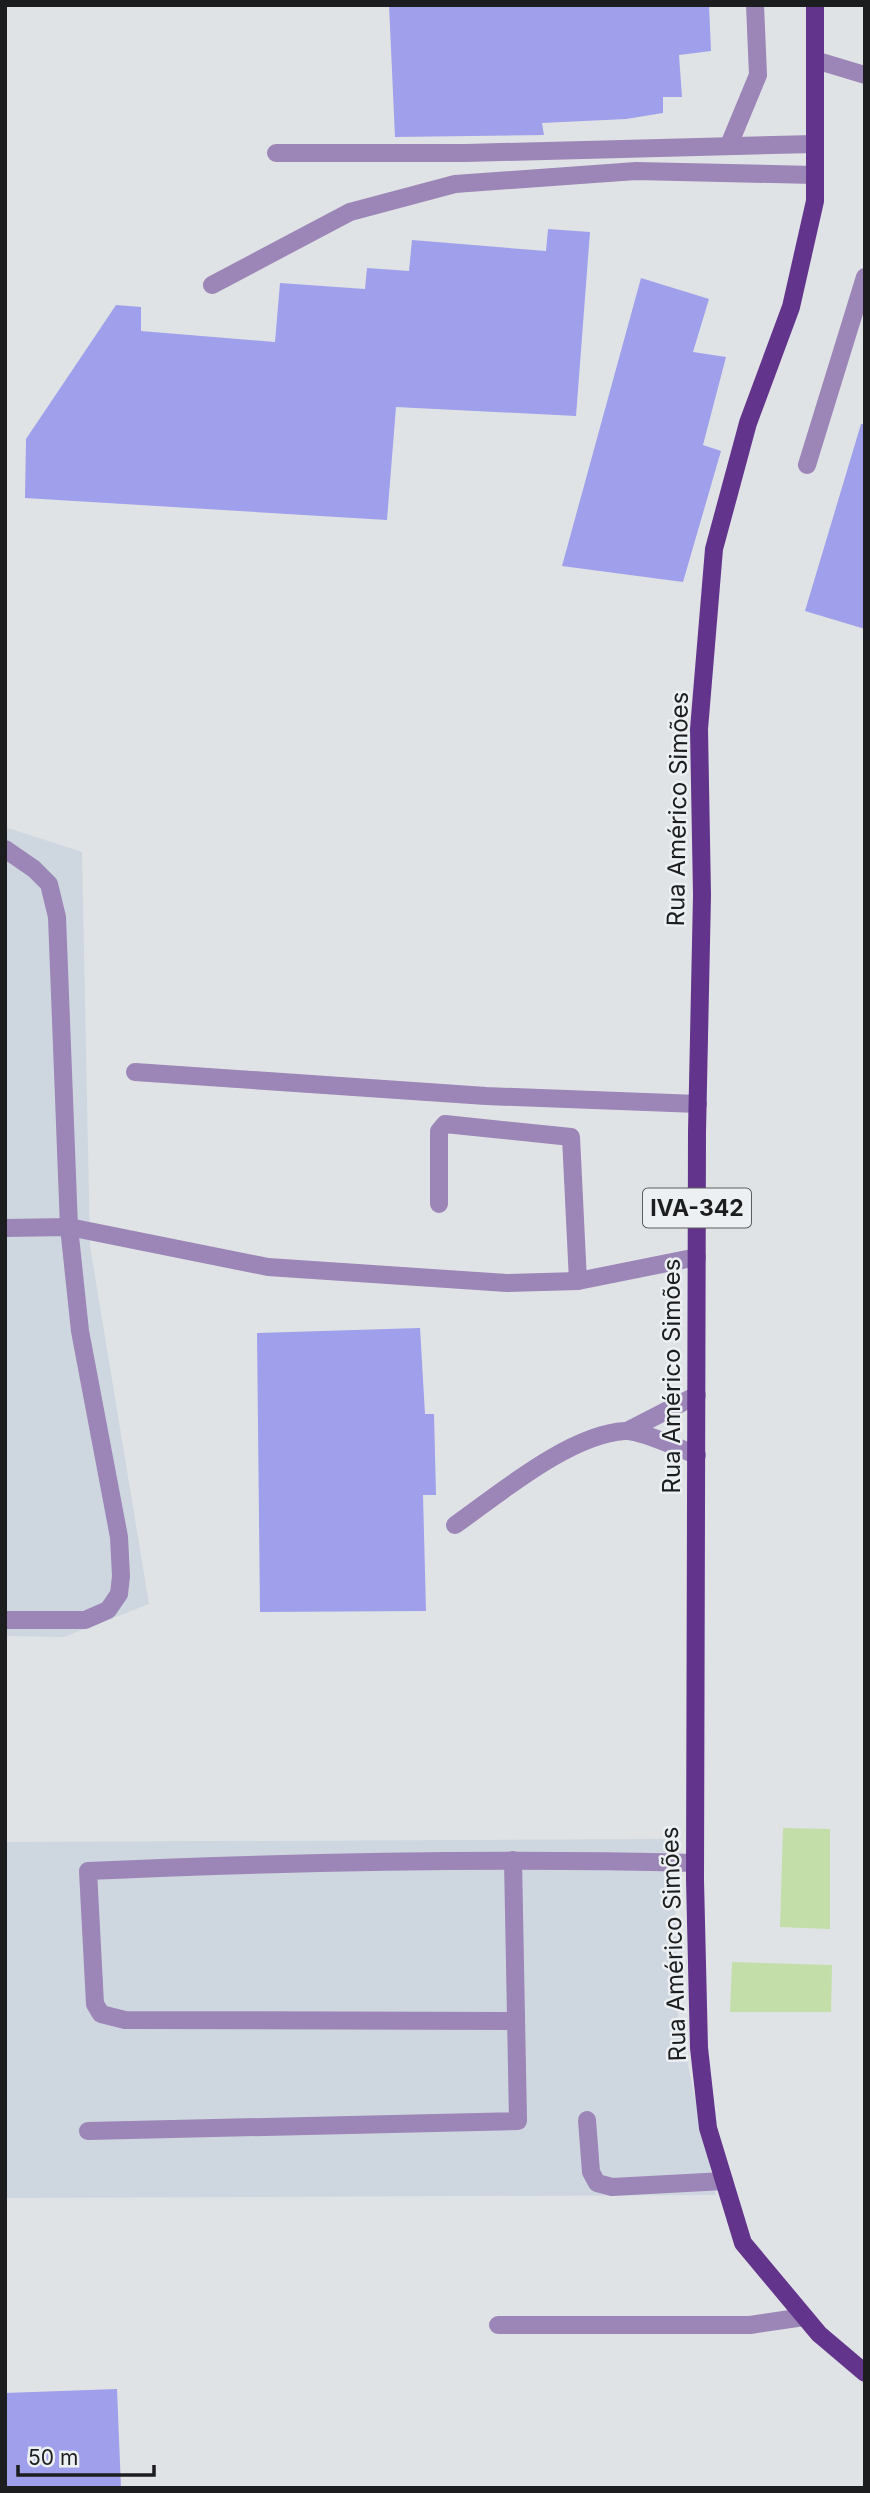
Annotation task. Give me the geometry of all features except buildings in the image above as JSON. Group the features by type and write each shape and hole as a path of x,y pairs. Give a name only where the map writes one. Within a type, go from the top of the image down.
{"main road":[{"name":"Rua Américo Simões","path":"815,5 815,201 791,307 748,423 714,549 699,729 702,895 696,1258 695,1863 699,2048 708,2128 743,2242 804,2317 865,2373"}],"lane":[{"path":"729,145 758,75 755,5"},
{"path":"815,60 865,75"},
{"path":"276,152 466,153 814,144"},
{"path":"212,285 350,212 455,184 636,171 814,175"},
{"path":"807,465 865,277"},
{"path":"5,849 34,869 49,884 57,917 56,964 69,1227 80,1331 119,1537 119,1594 108,1610 85,1620 5,1620"},
{"path":"135,1072 486,1096 698,1104"},
{"path":"439,1204 439,1131 445,1124 571,1137 578,1281"},
{"path":"5,1228 69,1227 293,1269 507,1283 578,1281 696,1258"},
{"path":"456,1525 543,1462 571,1448 627,1430 697,1395"},
{"path":"627,1430 697,1455"},
{"path":"516,2021 125,2020 101,2014 95,2004 88,1871 245,1864 513,1860 695,1863"},
{"path":"88,2131 518,2121 513,1860"},
{"path":"587,2119 591,2172 597,2183 612,2187 724,2181"},
{"path":"498,2325 750,2325 804,2317"}],"shaded area":[{"path":"5,827 82,852 90,1246 149,1604 64,1637 5,1636"},
{"path":"674,1839 678,2019 716,2195 5,2198 5,1842"}],"green space":[{"path":"783,1828 830,1829 830,1929 780,1927"},
{"path":"732,1962 832,1965 831,2012 730,2012"}]}
